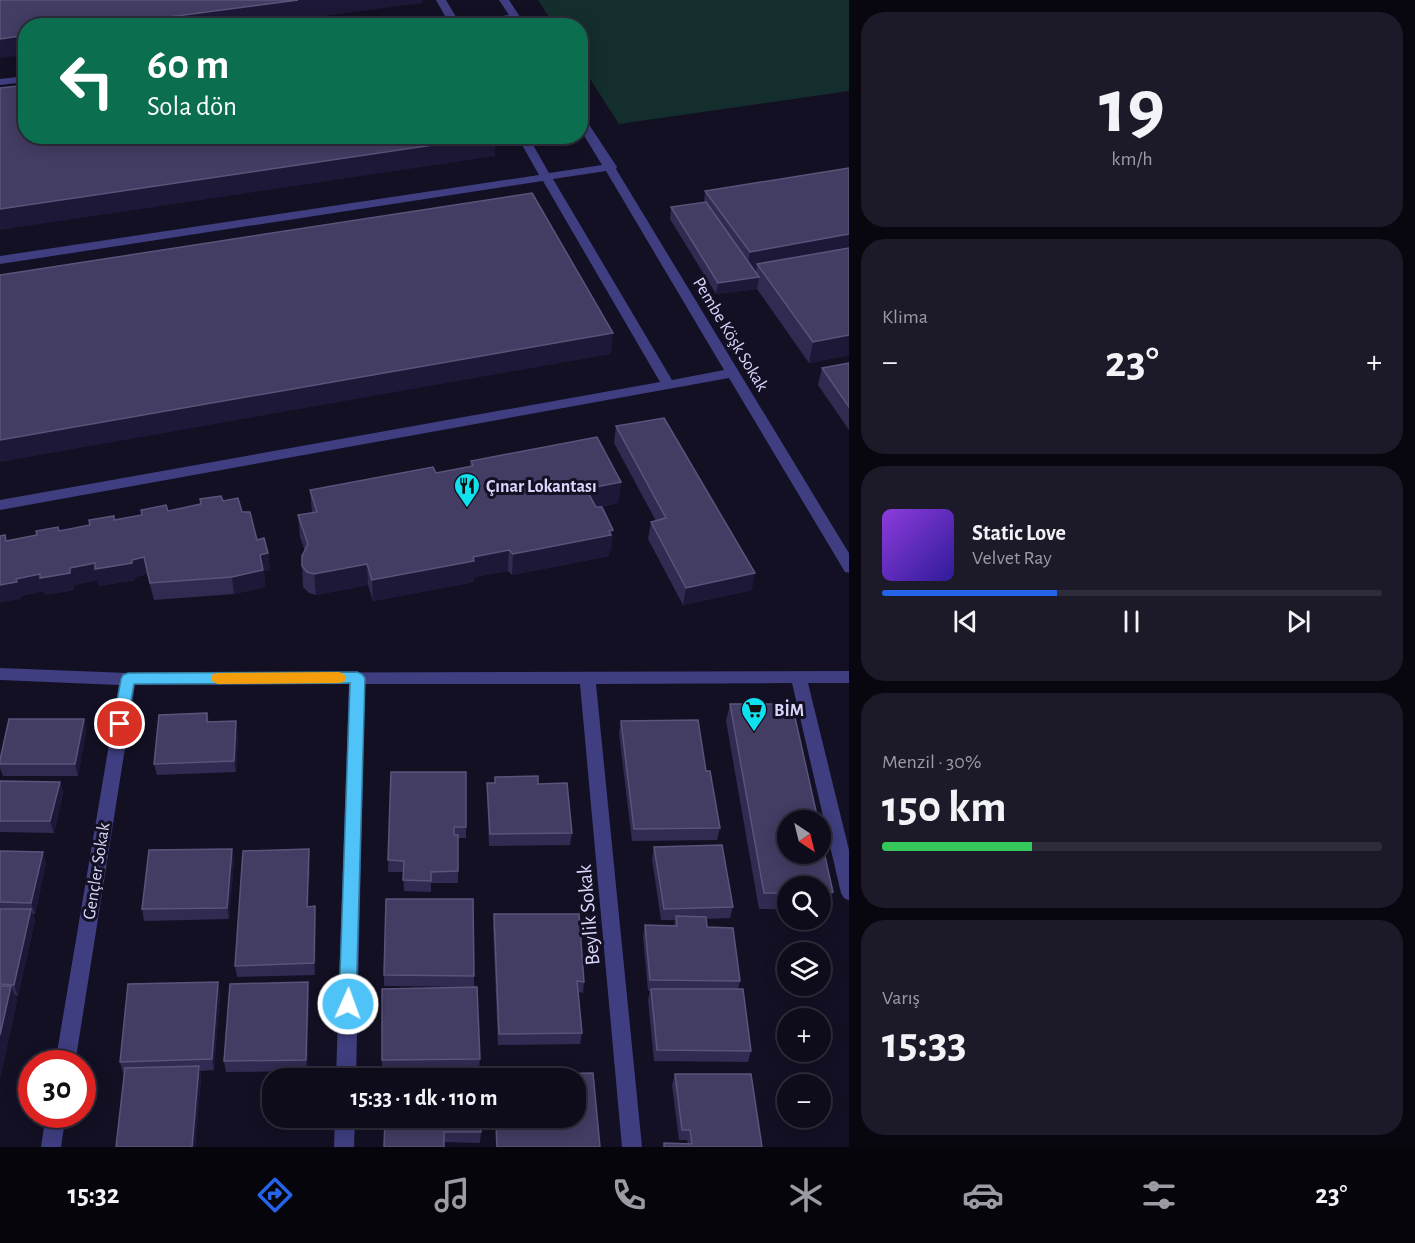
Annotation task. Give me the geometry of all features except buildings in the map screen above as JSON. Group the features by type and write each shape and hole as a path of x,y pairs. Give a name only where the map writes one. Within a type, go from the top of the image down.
{"street":[{"path":"441,0 450,18"},
{"path":"504,0 516,18"},
{"path":"0,82 18,80"},
{"name":"Pembe Köşk Sokak","path":"588,131 849,568"},
{"path":"527,144 668,384"},
{"path":"0,261 611,167"},
{"path":"0,505 732,373"},
{"path":"0,674 128,679 849,677"},
{"path":"799,677 849,893"},
{"path":"346,1068 357,678"},
{"name":"Gençler Sokak","path":"66,1050 128,679"},
{"name":"Beylik Sokak","path":"588,679 632,1147"},
{"path":"51,1147 54,1128"},
{"path":"344,1147 345,1128"}],"green space":[{"path":"538,0 849,0 849,91 619,124 588,76 588,18 550,18"}],"slow traffic":[{"path":"218,678 339,678"}],"place":[{"name":"Çınar Lokantası","path":"467,509"},
{"name":"BİM","path":"754,733"}],"route":[{"path":"120,724 128,679 357,678 348,1004"}]}
